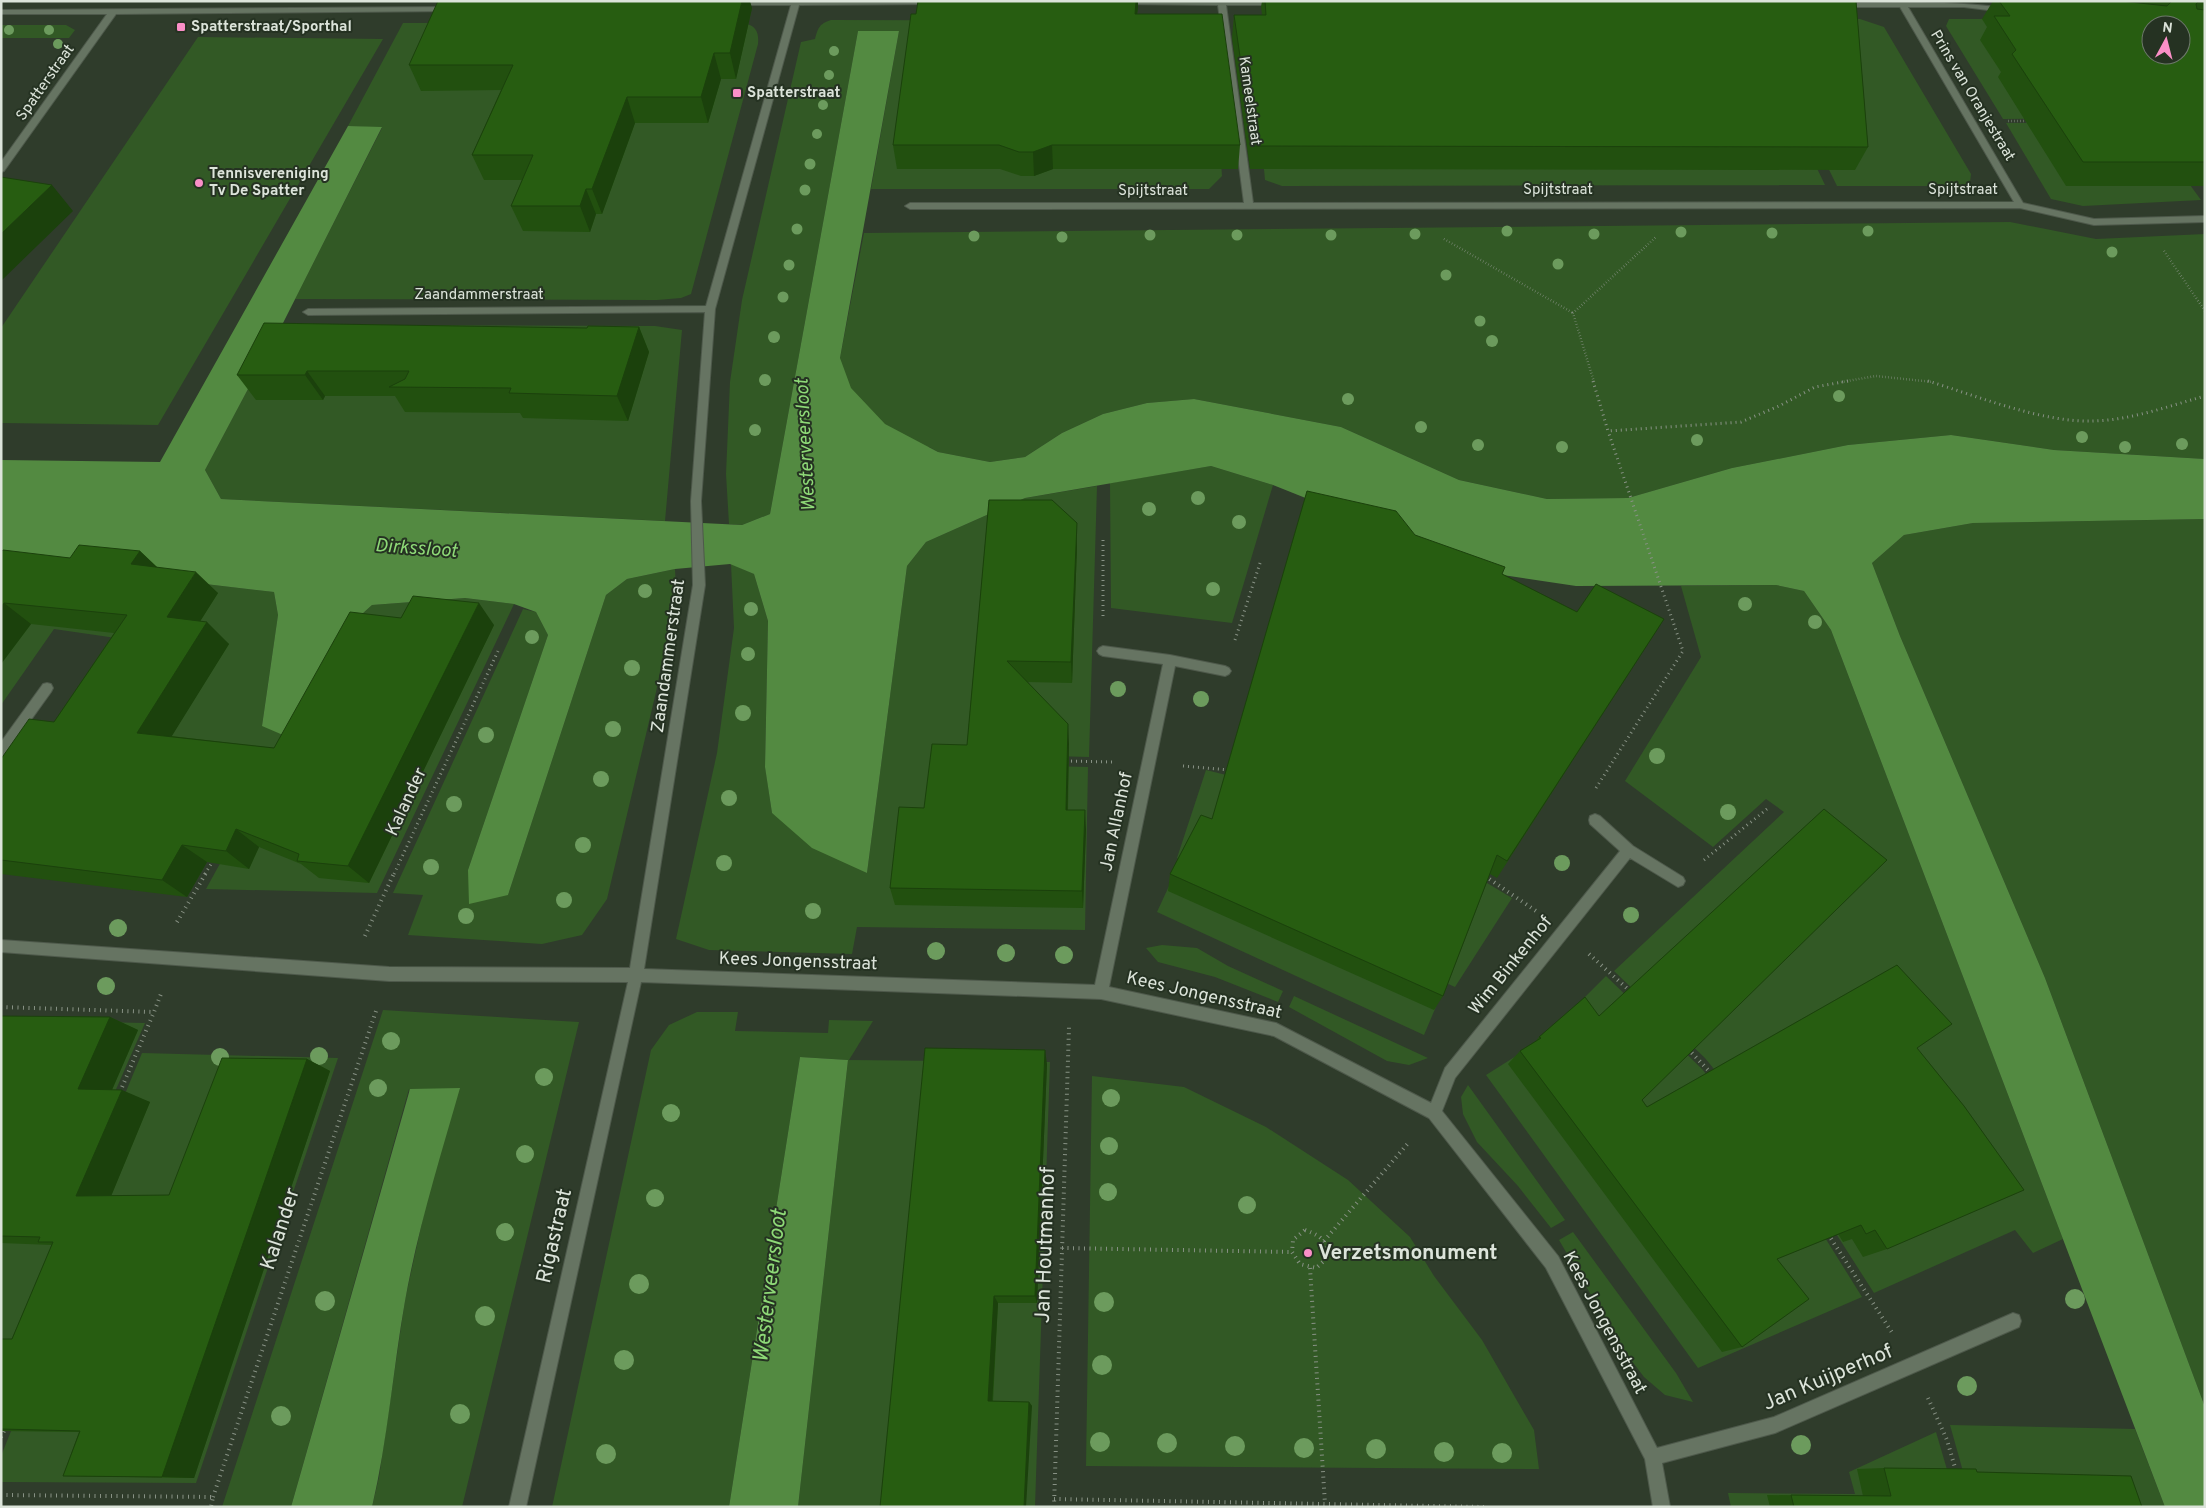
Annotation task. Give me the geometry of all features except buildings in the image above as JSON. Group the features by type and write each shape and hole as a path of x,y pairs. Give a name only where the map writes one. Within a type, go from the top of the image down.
{"street":[{"path":"194,12 201,1"},
{"name":"Zaandammerstraat","path":"636,975 699,586 696,502 710,309 796,2"},
{"path":"728,3 944,2"},
{"path":"1112,2 1291,3"},
{"name":"Kameelstraat","path":"1221,2 1249,205"},
{"path":"1835,5 1901,3 1964,5 2010,10"},
{"name":"Prins van Oranjestraat","path":"1901,3 2020,205"},
{"path":"1,12 112,13 465,9"},
{"name":"Spatterstraat","path":"1,169 112,13"},
{"name":"Spijtstraat","path":"910,206 2020,205 2094,222 2205,219"},
{"name":"Zaandammerstraat","path":"308,312 710,309"},
{"path":"1103,650 1170,660 1225,671"},
{"name":"Jan Allanhof","path":"1101,992 1170,660"},
{"path":"1,752 47,688"},
{"path":"1595,820 1628,850 1678,881"},
{"name":"Wim Binkenhof","path":"1434,1113 1450,1073 1628,850"},
{"path":"1,946 389,974 636,975"},
{"name":"Kees Jongensstraat","path":"636,975 1101,992 1276,1030 1434,1113 1552,1262 1653,1457 1662,1507"},
{"name":"Rigastraat","path":"517,1507 636,975"},
{"name":"Jan Kuijperhof","path":"1653,1457 1775,1425 2013,1321"}],"path":[{"path":"1970,121 2030,121"},
{"path":"1573,313 1681,215 1678,205"},
{"path":"1405,206 1410,219 1573,313 1608,431 1683,651 1582,810 1595,820"},
{"path":"2142,220 2205,310"},
{"path":"1608,431 1741,422 1779,406 1815,387 1876,376 1928,381 2051,418 2060,419 2094,421 2126,416 2205,396"},
{"path":"1103,540 1103,650"},
{"path":"1225,671 1261,560"},
{"name":"Kalander","path":"349,971 498,649"},
{"path":"1678,881 1767,809"},
{"path":"157,957 217,854"},
{"path":"116,1101 176,959"},
{"name":"Kalander","path":"211,1507 389,974"},
{"name":"Jan Houtmanhof","path":"1054,1507 1070,991"},
{"path":"1,1008 154,1012"},
{"path":"1324,1241 1434,1113"},
{"path":"1305,1230 1315,1233 1324,1241 1326,1247 1325,1260 1316,1268 1304,1268 1298,1263 1292,1252 1293,1240 1305,1230"},
{"path":"1062,1248 1292,1252"},
{"path":"1310,1268 1325,1504"},
{"path":"1,1437 8,1419"},
{"path":"1,1495 214,1497"},
{"path":"1054,1499 1485,1507"}],"shaded area":[{"path":"1755,19 1860,19 1884,27 1971,174 1970,182 1961,186 1837,186"},
{"path":"1949,19 2019,19 2142,118 2003,119 1946,26"},
{"path":"831,20 1196,21 1217,103 1222,176 1209,189 871,189 899,31 858,31 770,514 742,525 729,524 726,474 730,382 742,300 801,42 815,39 820,27"},
{"path":"732,22 752,26 757,33 758,44 691,294 681,298 657,300 295,299 382,128 348,126 403,23"},
{"path":"1,25 66,25 75,30 69,38 1,38"},
{"name":"Tennisvereniging Tv De Spatter","path":"198,37 383,39 158,425 1,423 1,328"},
{"path":"1785,102 1825,185 1282,186 1265,180 1258,103"},
{"path":"2006,123 2145,123 2201,200 2083,206 2051,199"},
{"path":"2010,222 2096,239 2205,234 2205,459 2054,450 1951,435 1848,445 1732,468 1628,498 1547,499 1459,480 1341,427 1194,399 1147,403 1103,414 1062,433 1025,457 990,462 938,452 929,447 916,447 843,394 840,358 864,233"},
{"path":"282,325 655,326 682,330 665,521 221,499 205,470"},
{"path":"1211,466 1273,485 1232,623 1111,608 1110,483"},
{"path":"1097,486 1089,757 935,753 934,763 1088,767 1085,930 857,927 852,954 709,950 676,939 717,753 734,628 731,564 754,574 768,621 765,766 772,813 867,873 907,566 926,542 1025,498"},
{"path":"2205,519 2205,1407 2045,978 1900,636 1872,563 1904,535 1973,523"},
{"path":"1,563 28,563 274,592 278,615 262,726 352,623 372,605 465,598 514,604 377,893 206,889 279,756 54,730 116,638 54,629 1,705"},
{"path":"675,569 676,590 656,692 607,899 582,935 542,944 408,935 423,895 393,893 523,609 536,612 548,635 468,870 508,895 606,595 627,579"},
{"path":"1776,585 1804,591 1831,630 2063,1239 2033,1253 2015,1230 1874,1293 1794,1168 1705,1058 1614,971 1784,812 1766,799 1713,847 1625,781 1701,657 1681,586"},
{"path":"1206,770 1316,797 1412,838 1512,898 1455,987 1446,983 1424,1035 1157,912 1181,860 1177,858"},
{"path":"1162,945 1197,948 1228,966 1283,991 1278,1002 1215,977 1158,962 1146,948"},
{"path":"1606,976 1702,1069 1771,1151 1862,1297 1698,1368 1486,1075 1543,1039"},
{"path":"1294,996 1428,1058 1409,1065 1387,1061 1289,1007"},
{"path":"383,1010 579,1022 462,1507 372,1507 379,1477 405,1300 426,1204 409,1089 291,1507 222,1507"},
{"path":"697,1012 738,1012 735,1031 828,1033 829,1020 873,1021 849,1060 1050,1062 1035,1507 798,1507 848,1060 800,1057 729,1507 552,1507 651,1050 669,1025"},
{"path":"1,1020 145,1023 62,1213 75,1214 142,1053 338,1058 196,1483 1,1482 1,1456 59,1312 1,1419"},
{"path":"1092,1076 1184,1087 1266,1127 1348,1180 1410,1237 1434,1276 1482,1340 1534,1430 1539,1469 1086,1466"},
{"path":"1468,1085 1565,1220 1551,1228 1518,1186 1477,1142 1463,1114 1461,1097"},
{"path":"1573,1232 1676,1373 1693,1402 1665,1395 1644,1377 1622,1348 1559,1240"},
{"path":"1950,1425 2135,1429 2165,1507 1973,1507"},
{"path":"1936,1432 1958,1507 1731,1507 1728,1493 1855,1494 1849,1472"}],"water":[{"path":"858,31 899,31 840,358 851,388 885,424 938,452 990,462 1025,457 1062,433 1103,414 1147,403 1194,399 1341,427 1459,480 1547,499 1628,498 1732,468 1848,445 1951,435 2054,450 2205,459 2205,519 1973,523 1904,535 1872,563 1900,636 2045,978 2205,1407 2205,1507 2165,1507 1831,630 1804,591 1776,585 1576,586 1496,574 1273,485 1211,466 1025,498 926,542 907,566 867,873 812,848 772,813 765,767 768,621 754,574 730,564 675,569 627,579 606,595 508,895 469,904 468,870 548,635 536,612 514,604 465,598 372,605 352,623 283,735 262,726 278,615 274,592 28,563 1,563 1,460 160,462 348,126 382,127 282,325 205,470 221,499 742,525 770,514"},
{"name":"Westerveersloot","path":"800,1057 848,1060 798,1507 729,1507"},
{"path":"460,1088 430,1193 410,1274 378,1481 372,1507 291,1507 410,1089"}],"place":[{"name":"Spatterstraat/Sporthal","path":"181,27"},
{"name":"Spatterstraat","path":"737,93"},
{"name":"Tennisvereniging Tv De Spatter","path":"199,183"},
{"name":"Verzetsmonument","path":"1308,1253"}],"water label":[{"name":"Dirkssloot","path":"416,549"}]}
